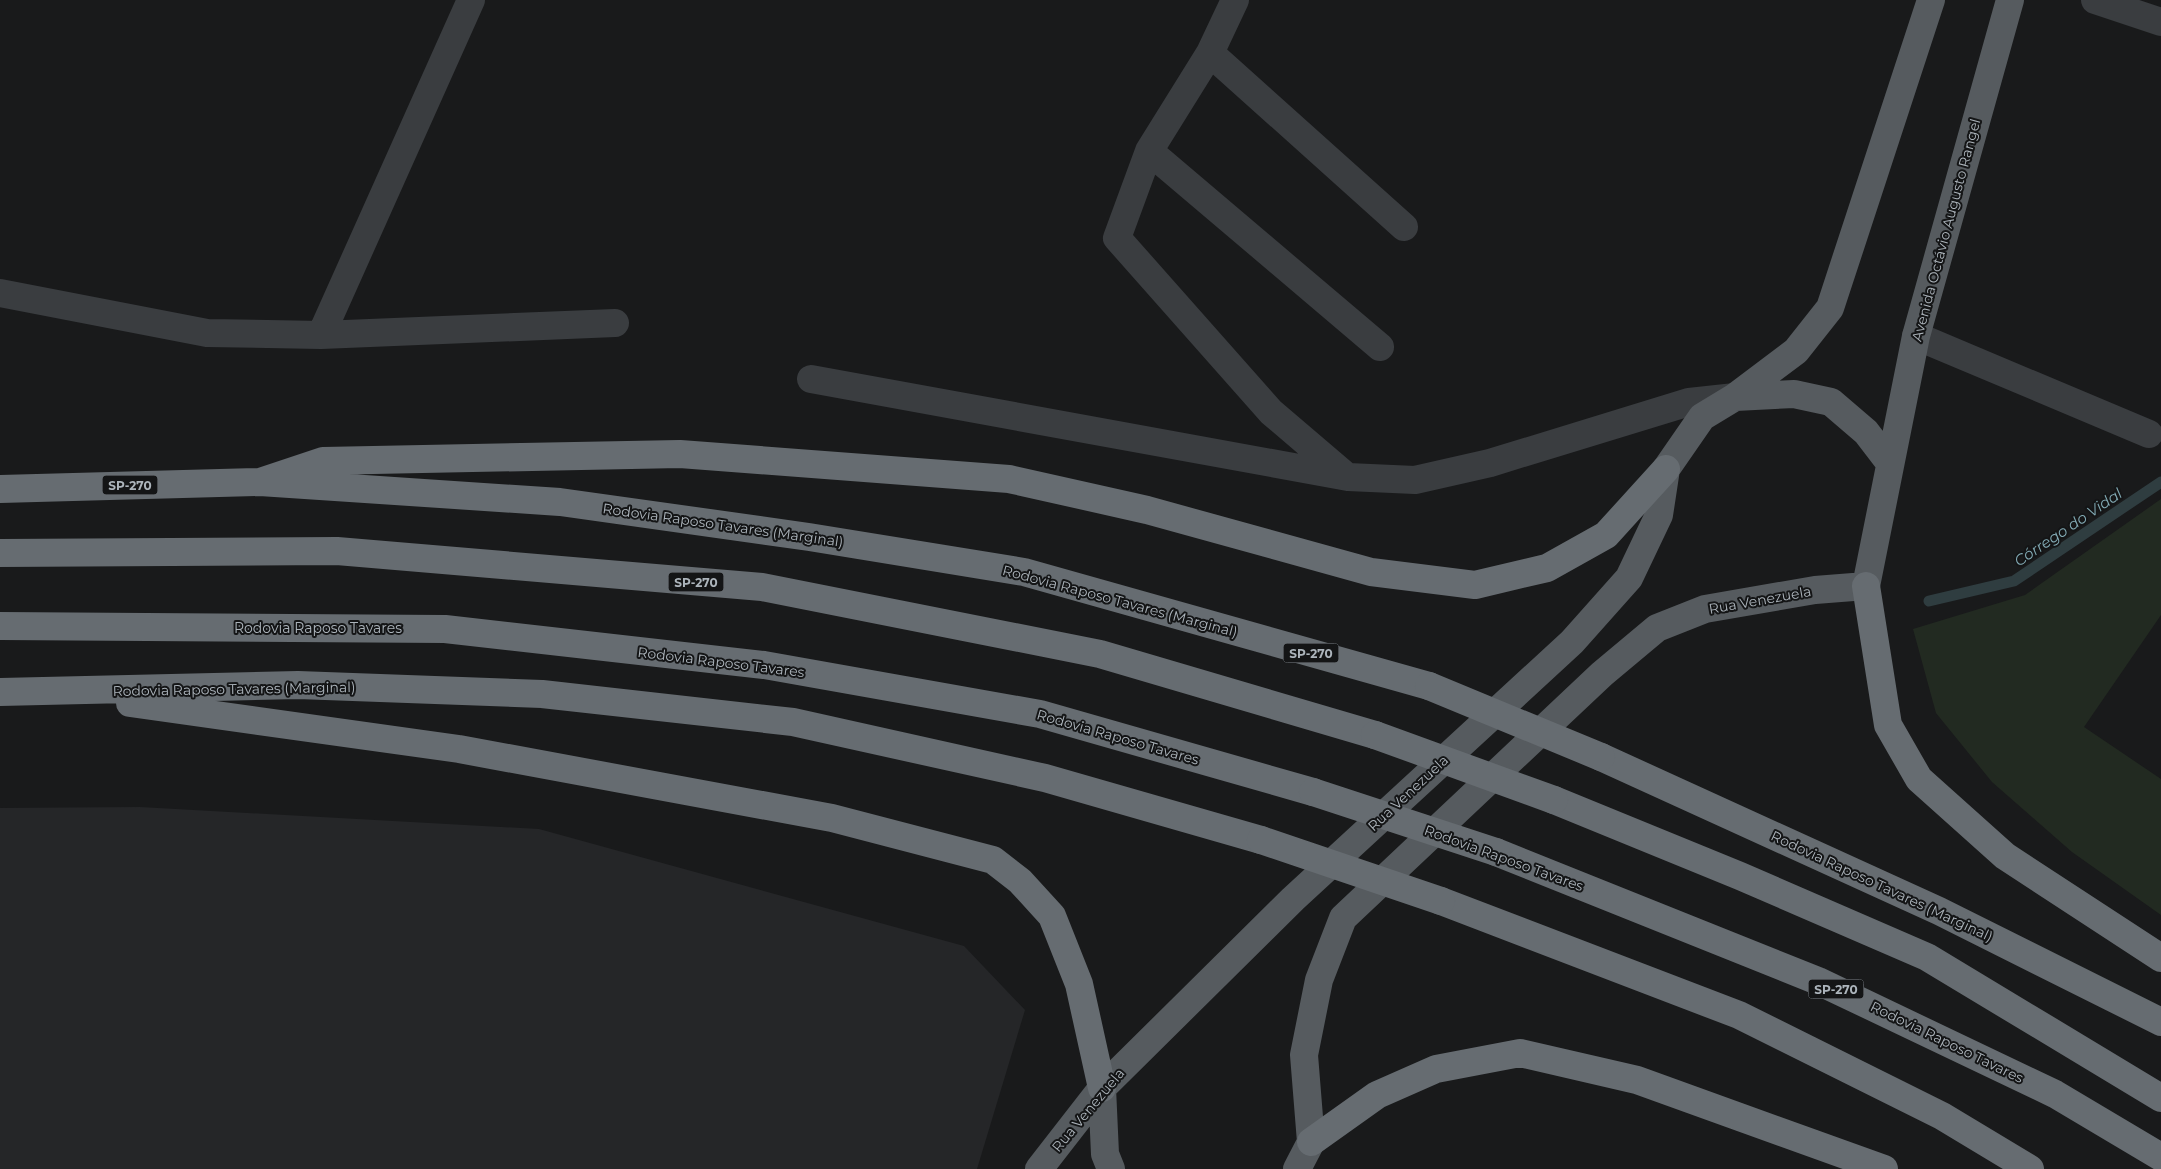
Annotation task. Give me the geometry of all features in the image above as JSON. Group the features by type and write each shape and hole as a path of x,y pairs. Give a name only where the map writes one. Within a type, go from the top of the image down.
{"highway":[{"path":"260,482 324,461 680,454 1009,479 1147,510 1371,572 1475,585 1547,568 1606,535 1666,469"},
{"name":"Rodovia Raposo Tavares (Marginal)","path":"0,489 260,482 560,502 809,537 1024,572 1429,686 1601,757 1940,912 2161,1022"},
{"name":"SP-270","path":"0,553 338,551 762,587 1100,654 1374,735 1554,800 1740,876 1927,957 2161,1098"},
{"path":"1866,586 1888,725 1919,779 2005,856 2161,958"},
{"name":"Rodovia Raposo Tavares","path":"0,626 445,629 764,665 1040,714 1313,792 1496,852 1818,981 2055,1094 2161,1158"},
{"name":"Rodovia Raposo Tavares (Marginal)","path":"0,692 298,685 542,694 793,722 1045,778 1261,840 1442,901 1739,1015 1942,1116 2030,1169"},
{"path":"49,692 459,748 832,818 993,860 1020,881 1052,916 1079,984 1102,1088"},
{"path":"1311,1142 1377,1095 1436,1069 1520,1053 1637,1080 1884,1169"}],"main road":[{"path":"1735,397 1796,351 1830,308 1931,0"},
{"name":"Avenida Octávio Augusto Rangel","path":"1866,586 1889,462 1916,336 2010,0"},
{"path":"1735,397 1794,394 1831,402 1866,432 1889,462"},
{"name":"Rua Venezuela","path":"1039,1169 1102,1088 1293,899 1572,642 1629,578 1659,514 1666,469 1702,417 1735,397"},
{"name":"Rua Venezuela","path":"1311,1142 1304,1055 1319,980 1343,918 1602,674 1657,628 1705,610 1815,590 1866,586"},
{"path":"1102,1088 1105,1154 1111,1169"},
{"path":"1296,1169 1311,1142"}],"street":[{"path":"321,335 471,0"},
{"path":"1236,0 1210,53 1149,151 1116,238 1271,412 1348,477"},
{"path":"2095,0 2161,22"},
{"path":"1210,53 1404,227"},
{"path":"1149,151 1380,346"},
{"path":"0,293 207,333 321,335 615,322"},
{"path":"1916,336 2149,434"},
{"path":"811,379 1348,477 1415,480 1490,463 1689,402 1735,397"}],"shaded area":[{"path":"2161,499 2161,615 2084,727 2161,779 2161,915 2072,852 1992,782 1936,713 1913,629 2025,595"},
{"path":"140,807 539,829 964,946 1025,1010 977,1169 0,1169 0,808"}],"waterway":[{"name":"Córrego do Vidal","path":"1929,601 2014,581 2161,482"}]}
